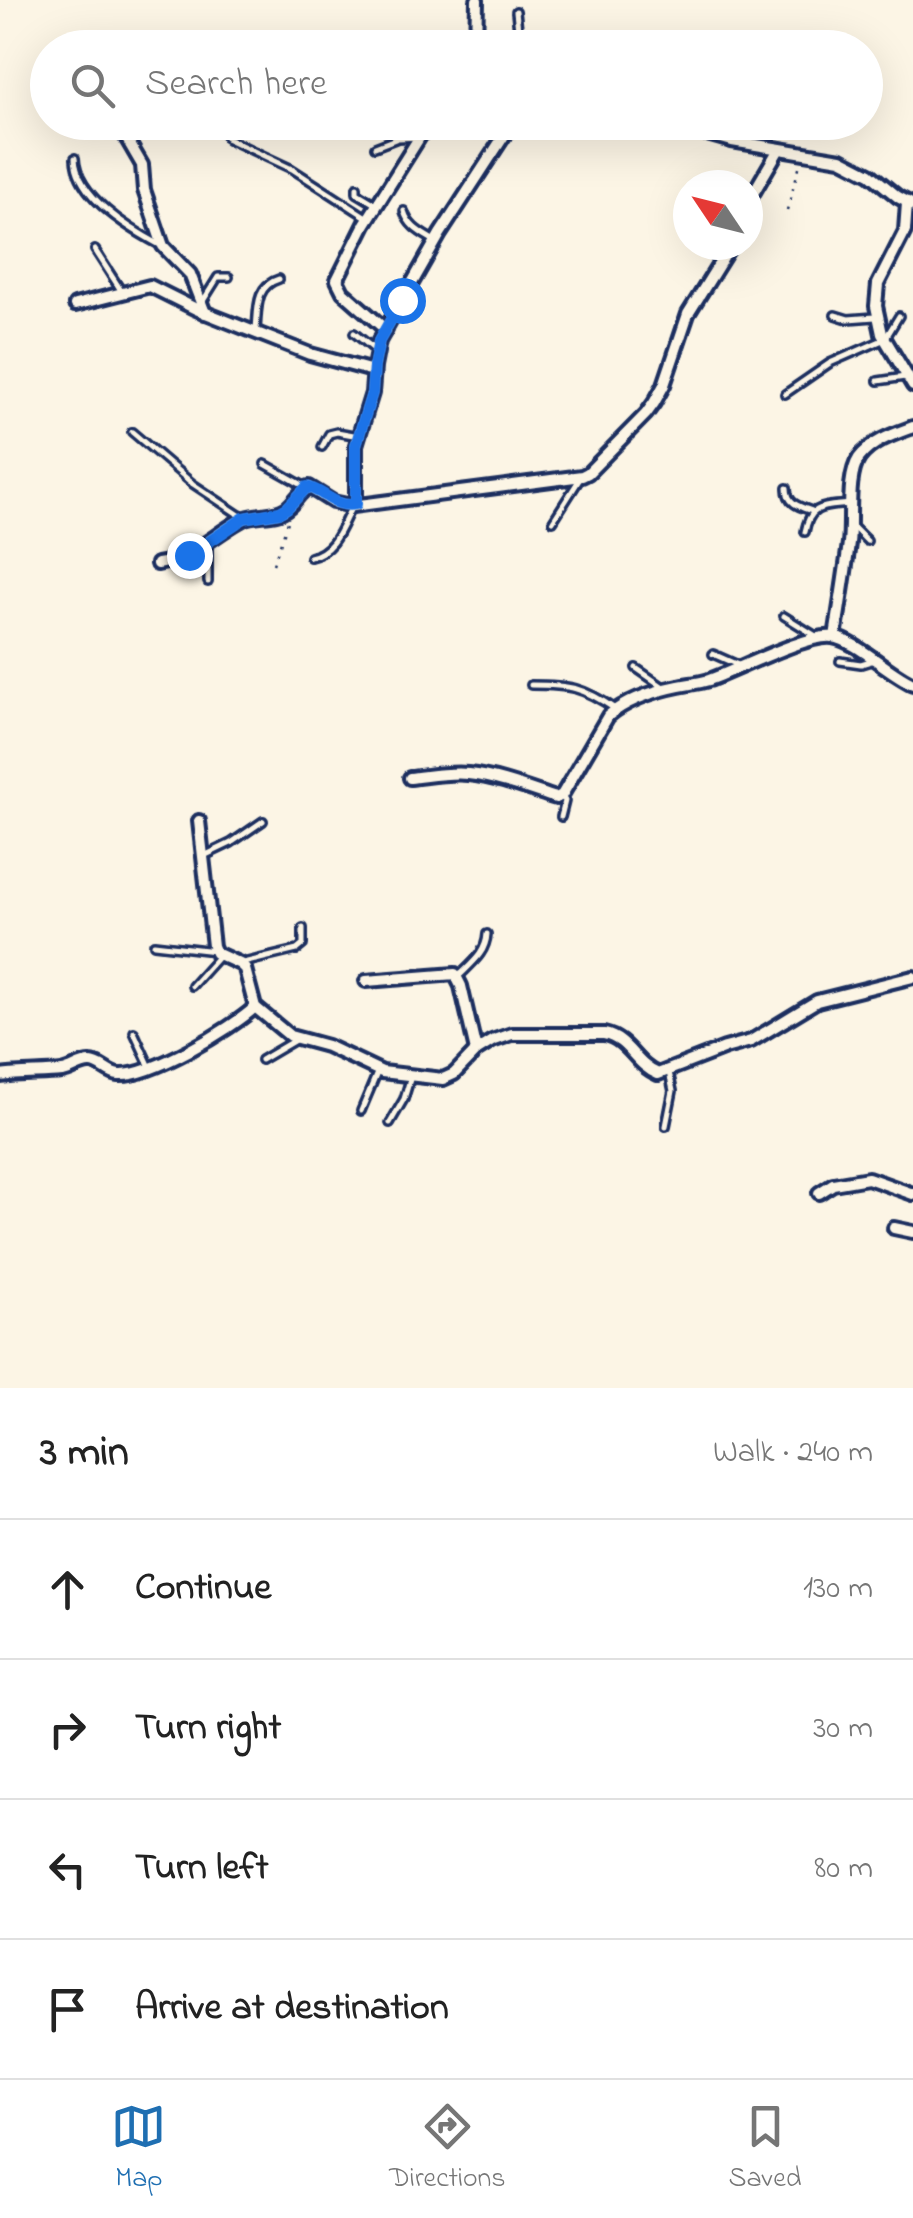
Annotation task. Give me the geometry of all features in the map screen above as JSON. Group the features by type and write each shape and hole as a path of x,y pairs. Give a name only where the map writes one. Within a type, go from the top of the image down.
{"street":[{"path":"476,30 477,0"},
{"path":"127,140 142,165 144,190 163,246 190,274 204,308"},
{"path":"386,330 338,285 338,277 368,218 418,140"},
{"path":"354,505 354,458 372,393 379,341 501,140"},
{"path":"729,140 841,159 870,174 910,204 905,231 878,284 876,306 885,338 910,382"},
{"path":"763,177 780,149"},
{"path":"158,564 189,555 244,518 280,512 307,487 342,505 354,505 582,476 654,403 688,314 721,260"},
{"path":"75,305 150,286 310,354 373,371"},
{"path":"835,636 850,524 852,473 858,460 884,438 913,427"},
{"path":"410,778 467,774 556,798 562,795 600,727 615,709 668,688 704,682 819,638 835,636 913,684"},
{"path":"199,820 217,953 245,970 255,1007 290,1036 327,1046 378,1070 443,1079 476,1051 512,1034 604,1034 625,1043 648,1070 658,1074 751,1042 817,1001 913,977"},
{"path":"366,981 436,978 452,973 458,977 476,1051"},
{"path":"0,1076 68,1071 94,1063 123,1076 166,1063 241,1020 255,1007"},
{"path":"818,1193 833,1184 868,1178 913,1194"},
{"path":"894,1228 913,1232"}],"lane":[{"path":"516,10 518,30"},
{"path":"230,140 292,169 368,218"},
{"path":"375,146 392,140"},
{"path":"74,158 88,191 135,231 163,246"},
{"path":"357,186 357,193 376,206"},
{"path":"404,211 407,222 436,242"},
{"path":"94,250 122,292"},
{"path":"204,308 213,282 218,276 229,277"},
{"path":"256,333 262,288 279,279"},
{"path":"835,315 878,316"},
{"path":"786,394 830,364 885,338 899,316"},
{"path":"354,334 377,351"},
{"path":"878,381 910,382"},
{"path":"132,432 194,484 244,518"},
{"path":"322,448 329,434 359,436"},
{"path":"266,464 307,487"},
{"path":"553,521 582,476"},
{"path":"787,488 792,502 812,511"},
{"path":"805,532 812,511 851,504"},
{"path":"310,557 330,548 354,505"},
{"path":"850,524 867,541"},
{"path":"208,544 208,582"},
{"path":"784,616 819,638"},
{"path":"713,654 741,667"},
{"path":"840,661 861,664 874,660"},
{"path":"636,668 668,688"},
{"path":"531,685 579,689 615,709"},
{"path":"561,817 565,801 562,795"},
{"path":"203,857 262,821"},
{"path":"240,964 298,950 303,928"},
{"path":"458,977 481,953 486,934"},
{"path":"154,944 217,953 192,986"},
{"path":"134,1032 150,1067"},
{"path":"262,1060 298,1039"},
{"path":"360,1112 378,1070"},
{"path":"666,1126 674,1091 669,1072"},
{"path":"390,1123 404,1099 411,1075"}],"path":[{"path":"787,210 803,152"},
{"path":"273,564 287,529 291,503"}],"route":[{"path":"189,555 244,518 287,508 307,487 342,505 356,504 354,458 372,393 379,341 402,300"}]}
